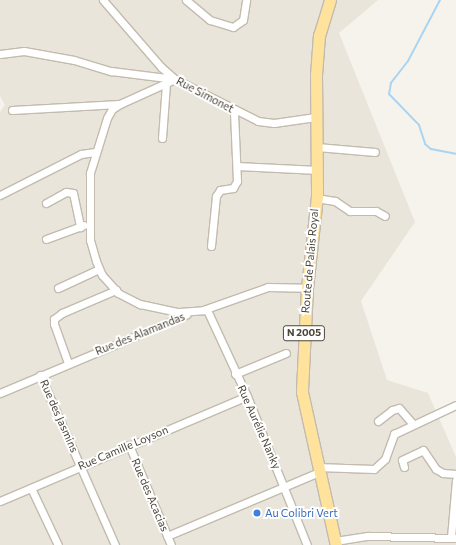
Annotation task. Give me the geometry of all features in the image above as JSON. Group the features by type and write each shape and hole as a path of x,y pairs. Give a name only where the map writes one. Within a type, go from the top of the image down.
{"main road":[{"name":"Route de Palais Royal","path":"330,0 320,35 316,75 318,170 307,288 302,392 318,469 336,543"}],"street":[{"name":"Rue Simonet","path":"103,0 161,67 175,79 212,97 234,111 258,121 274,123 316,117"},
{"path":"186,0 210,20 223,26 239,24 243,20 246,0"},
{"path":"0,54 24,51 74,60 111,71 175,79"},
{"path":"175,79 120,104 112,109 107,118 95,152 90,173 90,240 100,269 116,290 140,304 165,311 179,312 207,310"},
{"path":"162,138 166,83"},
{"path":"12,110 120,104"},
{"path":"211,246 216,196 220,190 230,190 235,186 237,166 234,111"},
{"path":"317,147 375,152"},
{"path":"0,195 81,154 95,152"},
{"path":"237,166 318,170"},
{"path":"46,203 66,192 73,193 80,227"},
{"path":"316,198 335,201 350,211 376,211 385,216"},
{"path":"46,239 90,223"},
{"path":"58,288 100,269"},
{"name":"Rue des Alamandas","path":"0,393 176,318 207,310 268,287 307,288"},
{"path":"68,363 54,324 54,319 62,313 116,290"},
{"name":"Rue Aurélie Nanky","path":"207,310 235,374 247,396 308,545"},
{"path":"235,374 286,353"},
{"name":"Rue des Jasmins","path":"40,375 115,545"},
{"name":"Rue Camille Loyson","path":"0,501 247,396"},
{"path":"168,536 285,486 318,469 374,469 384,459 391,437 412,424 456,405"},
{"path":"378,421 392,410 400,408 412,424"},
{"name":"Rue des Acacias","path":"129,445 171,545"},
{"path":"404,467 402,460 423,450 435,468 442,473 456,474"},
{"path":"336,543 368,536 450,539 456,480"},
{"path":"31,488 58,545"}],"shaded area":[{"path":"0,0 378,0 339,33 415,222 361,301 387,380 428,393 456,457 456,545 0,545 0,112 5,105 0,96"}],"waterway":[{"path":"440,0 408,61 391,83 389,94 419,125 425,144 431,149 456,154"}],"place":[{"name":"Au Colibri Vert","path":"257,513"}]}
